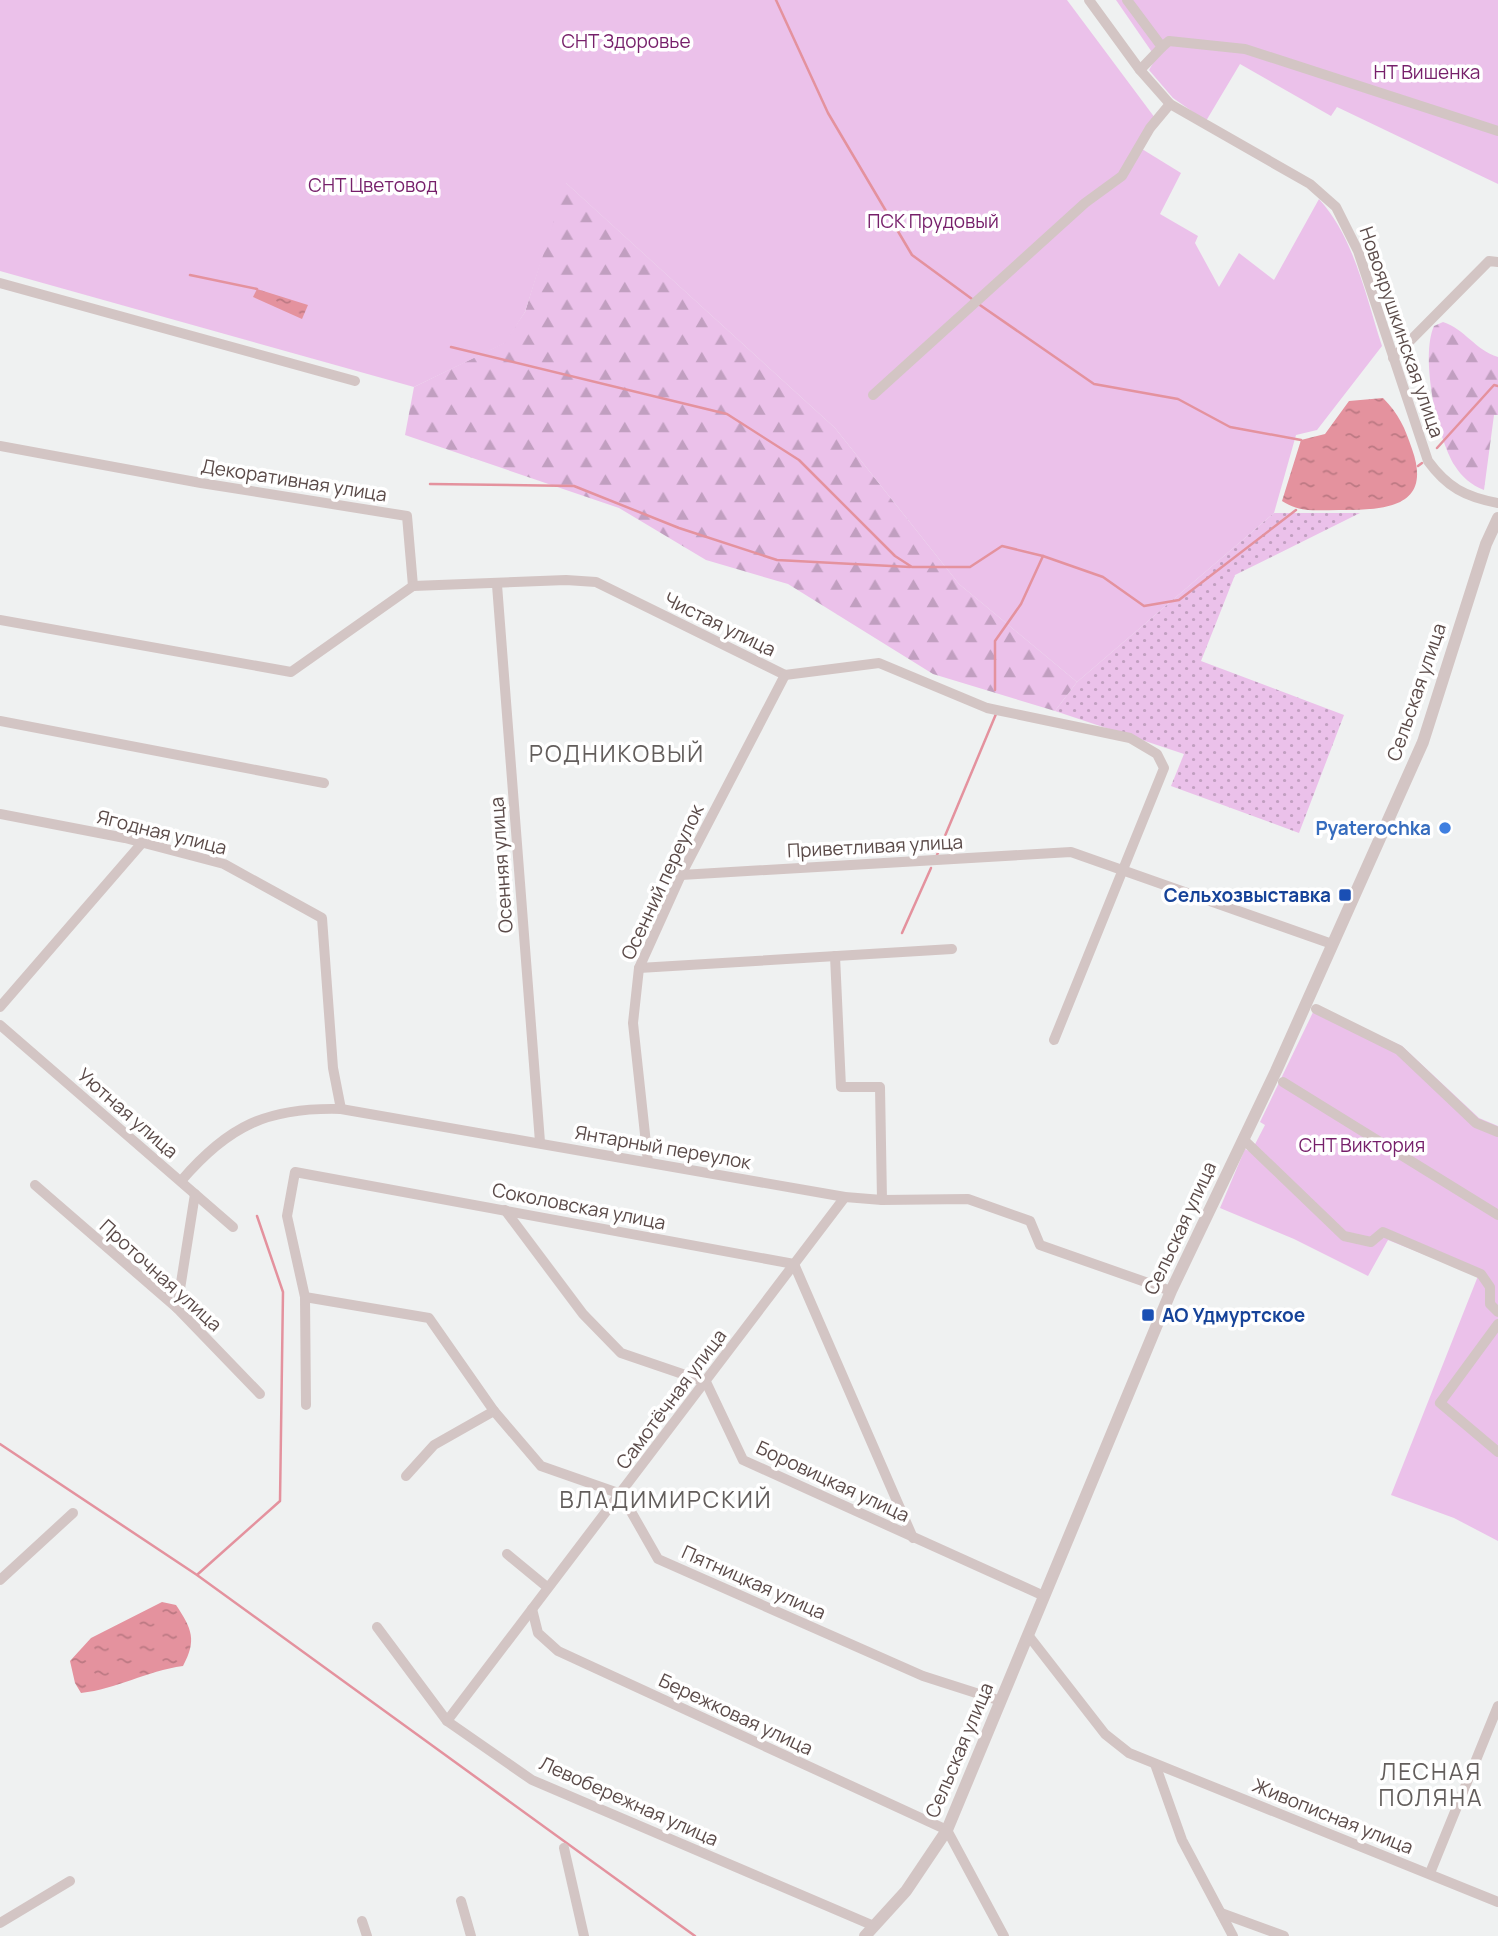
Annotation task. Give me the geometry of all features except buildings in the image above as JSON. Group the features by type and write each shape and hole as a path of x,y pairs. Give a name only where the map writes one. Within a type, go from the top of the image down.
{"street":[{"name":"Новоярушкинская улица","path":"1089,0 1140,70 1170,104 1310,184 1336,207 1358,251 1428,461 1444,482 1460,493 1498,503"},
{"path":"1128,0 1162,47"},
{"path":"1140,70 1169,41 1244,49 1498,131"},
{"path":"873,395 1085,203 1122,176 1150,128 1170,104"},
{"path":"1394,358 1494,261"},
{"path":"0,283 355,381"},
{"name":"Декоративная улица","path":"0,446 201,483 407,516 413,586"},
{"name":"Сельская улица","path":"864,1936 906,1891 947,1830 1171,1291 1423,742 1486,544 1498,518"},
{"name":"Чистая улица","path":"413,586 498,585 566,580 596,582 785,675 879,663 987,708 1130,738 1157,754 1164,768 1123,869"},
{"name":"Осенняя улица","path":"498,585 540,1143"},
{"path":"0,620 291,672 413,586"},
{"name":"Осенний переулок","path":"648,1162 633,1023 639,968 681,875 785,675"},
{"path":"0,720 324,783"},
{"name":"Ягодная улица","path":"0,814 142,843 232,867 322,918 333,1068 341,1108"},
{"path":"0,1007 142,843"},
{"name":"Приветливая улица","path":"681,875 1071,852 1123,869"},
{"path":"1054,1040 1123,869 1332,944"},
{"path":"639,968 952,949"},
{"path":"835,956 841,1087 880,1087 882,1200"},
{"path":"1315,1009 1399,1050 1476,1123 1498,1132"},
{"name":"Уютная улица","path":"0,1025 233,1227"},
{"path":"1283,1082 1498,1215"},
{"name":"Янтарный переулок","path":"181,1181 210,1148 240,1127 272,1115 341,1108 845,1197 882,1200 968,1199 1030,1221 1040,1245 1171,1291"},
{"path":"1243,1139 1344,1236 1371,1242 1383,1232 1481,1274 1490,1287 1490,1304 1498,1312"},
{"name":"Соколовская улица","path":"306,1405 305,1297 287,1216 295,1172 794,1264"},
{"name":"Проточная улица","path":"34,1185 177,1308 260,1394"},
{"path":"177,1308 195,1194"},
{"name":"Самотёчная улица","path":"447,1721 845,1197"},
{"path":"505,1210 583,1314 621,1353 706,1382"},
{"path":"794,1264 913,1538"},
{"path":"305,1297 429,1318 495,1411 541,1466 621,1494"},
{"path":"1498,1324 1440,1404 1498,1452"},
{"name":"Боровицкая улица","path":"706,1382 743,1460 1044,1596"},
{"path":"405,1476 435,1445 495,1411"},
{"name":"Пятницкая улица","path":"621,1494 658,1559 923,1676 1001,1701"},
{"path":"0,1580 73,1513"},
{"path":"507,1554 547,1587"},
{"name":"Бережковая улица","path":"532,1609 538,1633 558,1651 947,1830"},
{"name":"Левобережная улица","path":"377,1628 447,1721 532,1780 874,1926"},
{"name":"Живописная улица","path":"1028,1636 1105,1734 1129,1753 1498,1902"},
{"path":"1430,1873 1498,1706"},
{"path":"1155,1764 1182,1840 1233,1936"},
{"path":"947,1830 1004,1936"},
{"path":"564,1848 584,1936"},
{"path":"0,1923 70,1881"},
{"path":"461,1901 471,1936"},
{"path":"1222,1913 1284,1936"},
{"path":"362,1921 367,1936"}],"green space":[{"name":"ПСК Прудовый","path":"0,0 1067,0 1158,122 1142,149 1181,173 1160,214 1198,236 1195,243 1219,287 1239,253 1274,280 1319,199 1331,214 1350,249 1382,346 1317,430 1296,435 1274,513 1077,682 959,584 835,428 566,183 525,312 505,343 414,387 0,271"},
{"name":"НТ Вишенка","path":"1116,0 1498,0 1498,184 1337,107 1331,116 1240,64 1206,121 1173,98 1149,70 1156,58"},
{"path":"565,182 835,428 959,584 1077,682 1055,711 933,674 788,584 706,560 619,508 405,435 414,387 504,343 525,312"},
{"path":"1443,322 1458,329 1483,350 1498,357 1498,415 1494,415 1484,490 1467,480 1455,466 1442,436 1432,397 1430,340 1434,326"},
{"path":"1274,513 1360,513 1235,575 1201,661 1344,715 1299,833 1171,786 1184,754 1055,711 1077,682"},
{"name":"СНТ Виктория","path":"1316,1006 1402,1046 1479,1118 1498,1126 1498,1541 1454,1518 1391,1495 1478,1276 1388,1240 1368,1276 1294,1239 1220,1208 1245,1149 1251,1152 1265,1125 1260,1122"}],"water":[{"path":"257,289 308,305 302,319 253,297"},
{"path":"1383,398 1401,422 1412,449 1417,469 1416,483 1410,494 1401,502 1388,506 1356,510 1309,510 1282,501 1301,440 1325,434 1349,401"},
{"path":"162,1602 176,1605 189,1628 190,1649 183,1666 81,1693 75,1683 70,1661 91,1638"}],"waterway":[{"path":"776,0 828,113 912,255 972,299"},
{"path":"190,275 257,289"},
{"path":"977,303 1094,384 1178,399 1230,427 1301,440"},
{"path":"451,347 727,414 799,460 895,556 912,567 970,567 1002,546 1043,556 1103,577 1144,606 1179,600 1296,510"},
{"path":"1437,448 1494,385 1498,386"},
{"path":"1418,466 1422,463"},
{"path":"430,484 574,486 679,528 777,560 910,567"},
{"path":"995,690 995,641 1021,604 1043,556"},
{"path":"937,855 996,714"},
{"path":"902,933 931,868"},
{"path":"198,1574 280,1501 283,1292 257,1216"},
{"path":"0,1444 197,1575 695,1936"}],"place":[{"name":"Pyaterochka","path":"1445,828"},
{"name":"Сельхозвыставка","path":"1345,895"},
{"name":"АО Удмуртское","path":"1148,1315"}],"district":[{"name":"РОДНИКОВЫЙ","path":"617,754"},
{"name":"ВЛАДИМИРСКИЙ","path":"666,1500"},
{"name":"ЛЕСНАЯ ПОЛЯНА","path":"1431,1785"}],"park label":[{"name":"СНТ Здоровье","path":"626,41"},
{"name":"СНТ Цветовод","path":"373,185"}]}
